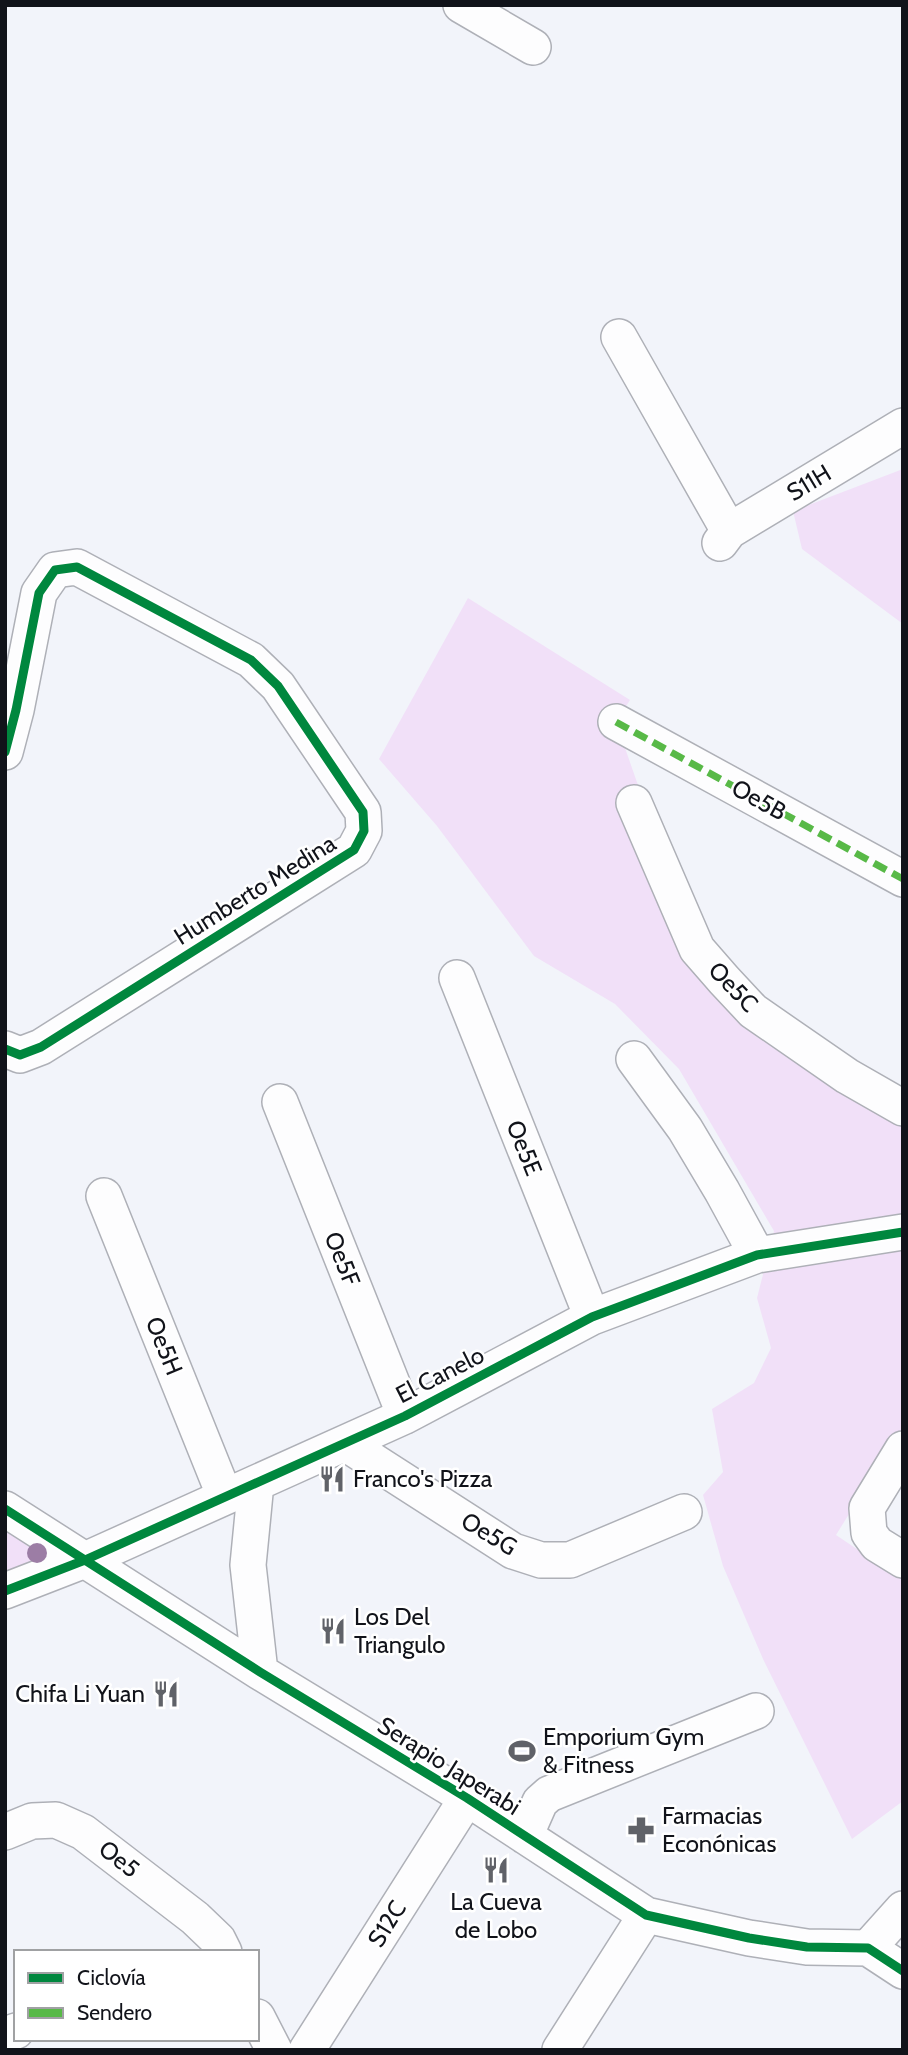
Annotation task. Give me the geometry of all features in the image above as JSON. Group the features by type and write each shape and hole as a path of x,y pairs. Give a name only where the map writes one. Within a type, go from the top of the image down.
{"street":[{"path":"461,5 533,47"},
{"name":"S11H","path":"619,337 724,537 903,426"},
{"name":"Humberto Medina","path":"5,752 16,710 38,593 55,570 77,567 251,660 278,686 363,811 364,831 354,850 41,1047 20,1055 5,1049"},
{"name":"Oe5B","path":"616,722 903,878"},
{"name":"Oe5C","path":"634,803 697,949 724,980 753,1011 847,1076 903,1108"},
{"name":"Oe5E","path":"457,978 592,1317"},
{"path":"634,1059 685,1129 757,1255"},
{"name":"Oe5F","path":"280,1102 405,1416"},
{"name":"Oe5H","path":"104,1196 240,1490"},
{"name":"El Canelo","path":"5,1591 85,1560 405,1416 592,1317 757,1255 903,1232"},
{"name":"Oe5G","path":"345,1443 513,1551 541,1560 570,1560 684,1512"},
{"path":"903,1449 867,1508 869,1533 877,1544 903,1560"},
{"path":"240,1490 260,1672"},
{"name":"Serapio Japerabi","path":"5,1509 260,1672 467,1798 646,1915 749,1938 807,1947 867,1948"},
{"path":"525,1836 540,1802 549,1794 756,1711"},
{"name":"S12C","path":"307,2050 467,1798"},
{"name":"Oe5","path":"5,1832 32,1821 56,1820 83,1832 195,1918 211,1948"},
{"path":"903,1909 867,1948 903,1971"},
{"path":"560,2050 646,1915"},
{"path":"259,2021 274,2050"}],"shaded area":[{"path":"903,469 903,624 802,549 793,511"},
{"path":"468,598 630,700 616,722 695,949 903,1124 903,1427 836,1535 903,1580 903,1801 852,1839 763,1659 723,1566 703,1495 723,1472 712,1409 754,1383 771,1348 757,1298 774,1231 679,1069 615,1004 534,956 437,826 379,759"},
{"path":"5,1526 51,1554 5,1573"}],"marked path":[{"path":"616,722 903,879"}],"cycle path":[{"path":"5,752 39,593 55,570 77,567 251,660 278,686 363,812 364,831 354,850 41,1047 20,1055 5,1049"},
{"path":"5,1591 85,1560 405,1416 592,1317 757,1255 903,1232"},
{"path":"5,1509 260,1672 467,1798 646,1915 749,1938 807,1947 868,1948 903,1971"}],"place":[{"name":"Franco's Pizza","path":"332,1479"},
{"name":"Los Del Triangulo","path":"333,1631"},
{"name":"Chifa Li Yuan","path":"166,1694"},
{"name":"Emporium Gym & Fitness","path":"522,1751"},
{"name":"Farmacias Econónicas","path":"641,1830"},
{"name":"La Cueva de Lobo","path":"496,1870"}]}
